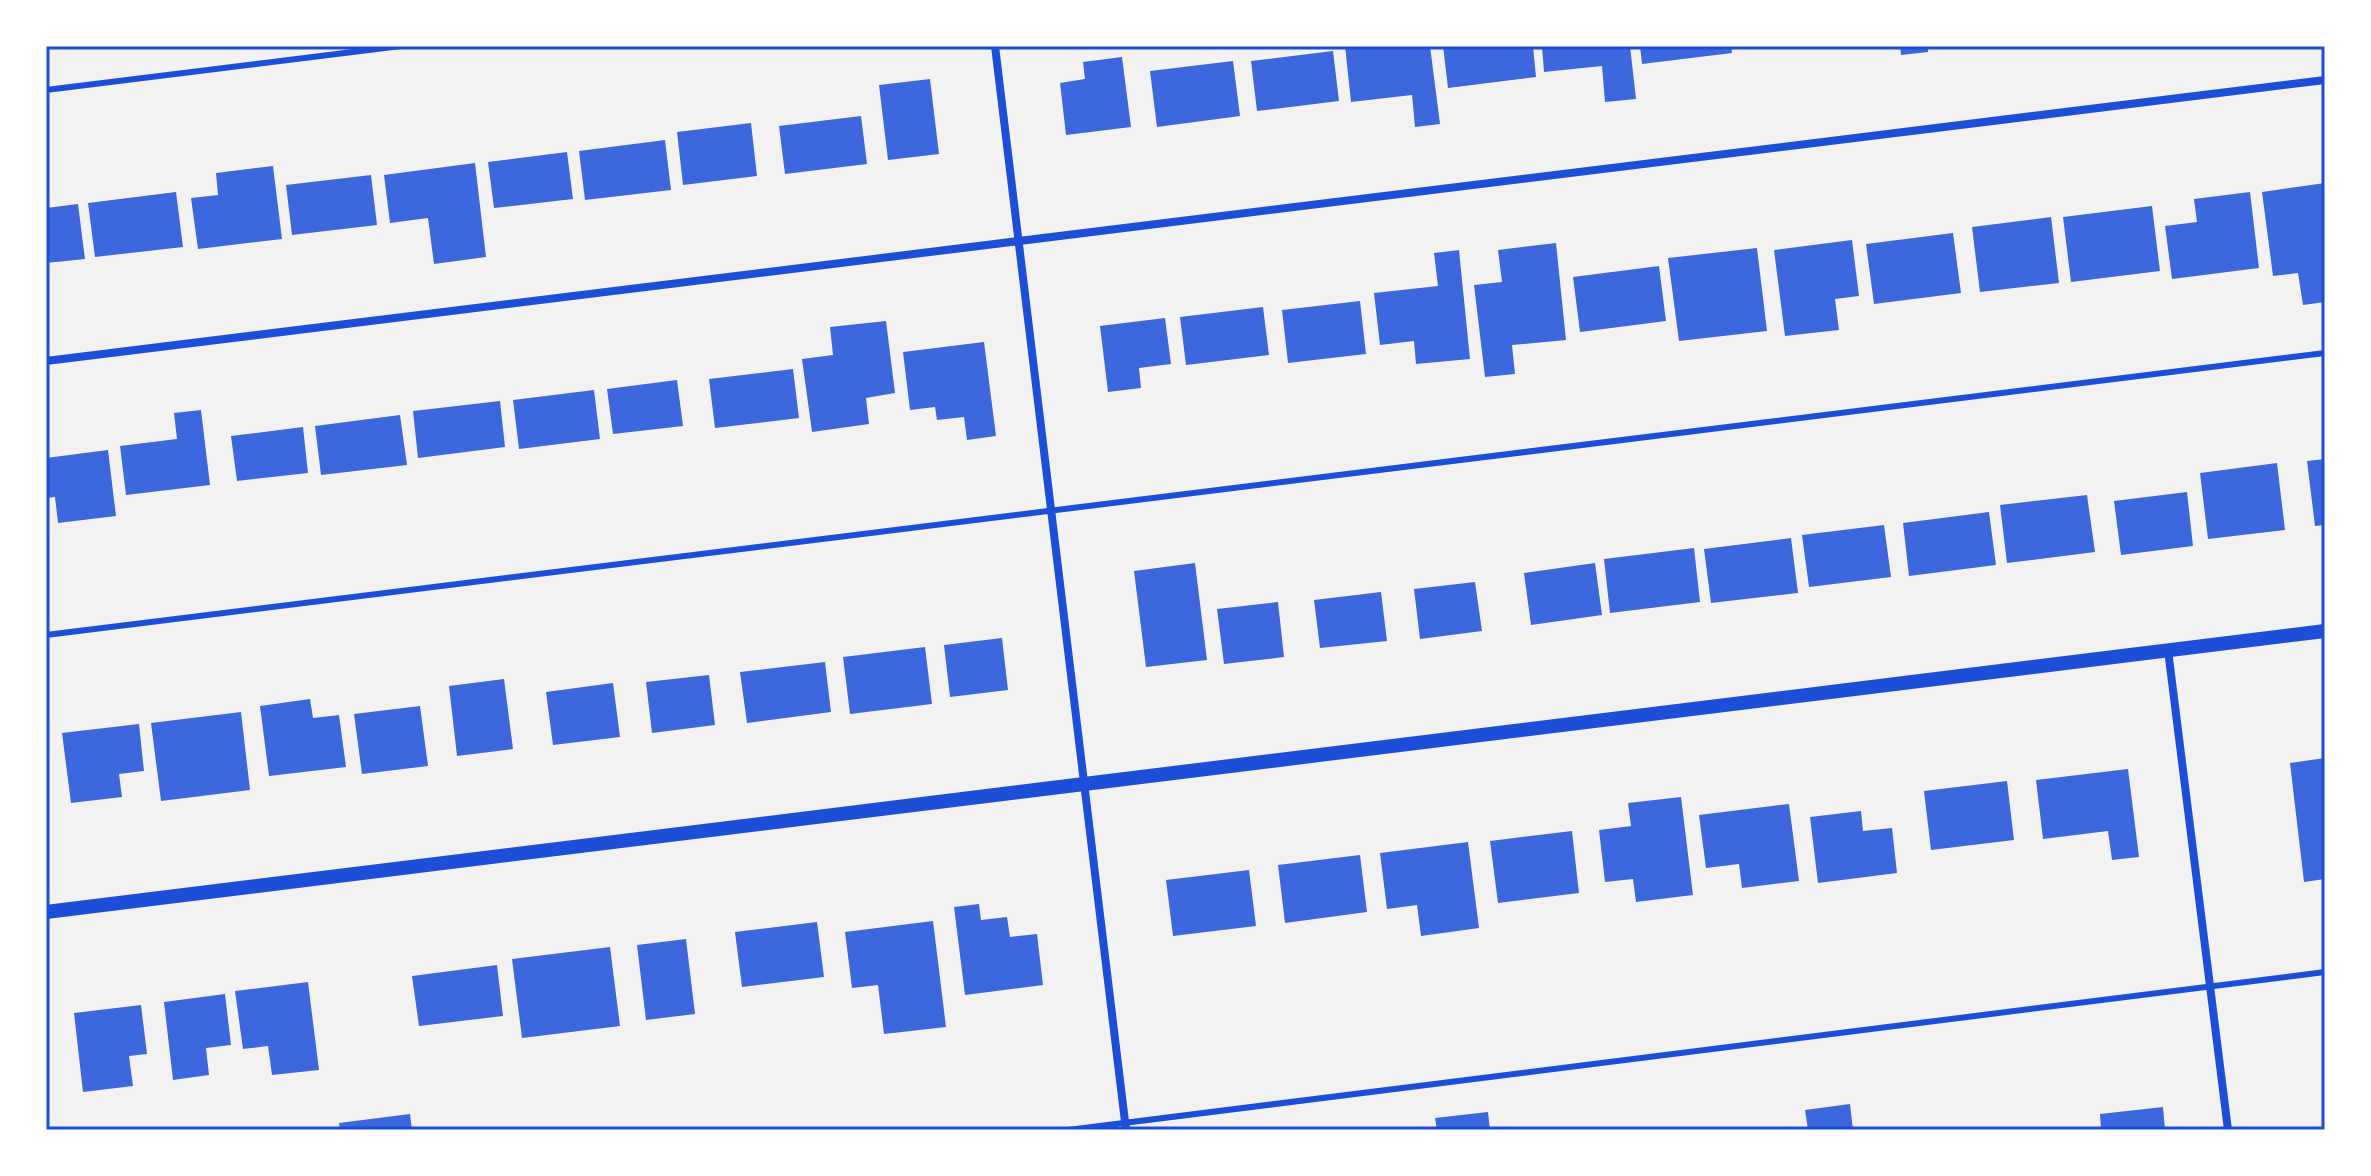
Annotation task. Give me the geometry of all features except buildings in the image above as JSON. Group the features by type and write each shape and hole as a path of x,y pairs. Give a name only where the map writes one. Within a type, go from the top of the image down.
{"street":[{"path":"995,46 1125,1126"},
{"path":"46,361 2325,80"},
{"path":"46,912 2325,631"},
{"path":"2168,650 2228,1130"}],"lane":[{"path":"46,90 401,46"},
{"path":"46,635 2325,353"},
{"path":"1068,1130 1125,1126 2325,972"}]}
